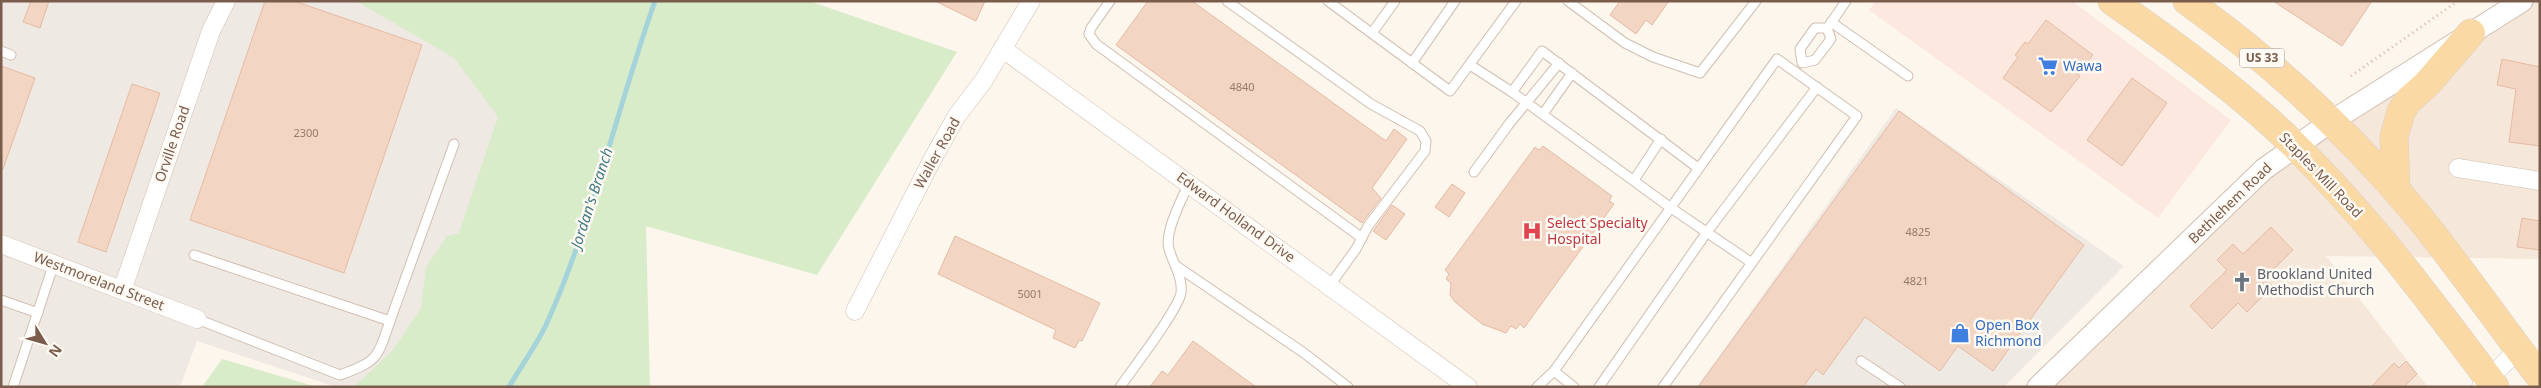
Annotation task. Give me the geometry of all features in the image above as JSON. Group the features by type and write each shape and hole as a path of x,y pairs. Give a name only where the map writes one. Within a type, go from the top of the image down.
{"main road":[{"name":"Staples Mill Road","path":"2112,1 2216,77 2294,146 2379,237 2488,384"},
{"name":"US 33","path":"2187,1 2249,47 2332,121 2396,190 2474,288 2518,350 2540,377"},
{"path":"2396,190 2394,137 2400,112 2471,33"}],"street":[{"name":"Orville Road","path":"123,288 211,31 226,1"},
{"name":"Waller Road","path":"854,311 956,117 1003,49 1031,1"},
{"name":"Bethlehem Road","path":"2038,387 2264,168 2332,121 2522,1"},
{"name":"Edward Holland Drive","path":"1003,49 1468,387"},
{"path":"2458,168 2540,180"},
{"name":"Westmoreland Street","path":"1,244 123,288 197,319"},
{"path":"2488,384 2518,350"}],"lane":[{"path":"1110,1 1091,28 1089,34 1096,44 1362,238"},
{"path":"1227,1 1371,104 1420,131 1426,141 1425,151 1368,226 1330,285"},
{"path":"1372,33 1395,1"},
{"path":"1412,63 1456,1"},
{"path":"1333,2 1450,91 1516,1"},
{"path":"1568,1 1625,43 1652,57 1700,73 1756,1"},
{"path":"1796,72 1802,63 1800,49 1815,28 1829,25 1846,1"},
{"path":"1802,63 1815,60 1831,39 1829,25"},
{"path":"1829,25 1908,76"},
{"path":"1,51 11,55"},
{"path":"1512,92 1542,51 1698,168"},
{"path":"1537,387 1554,371 1777,59 1857,116 1663,387"},
{"path":"1474,172 1509,124 1559,64"},
{"path":"1470,65 1528,103 1671,208 1752,262"},
{"path":"1543,114 1572,73"},
{"path":"1599,387 1707,232 1817,87"},
{"path":"1634,180 1660,139"},
{"path":"197,319 340,374 368,364 380,350 454,144"},
{"path":"1120,387 1156,337 1181,295 1180,278 1168,246 1174,215 1189,183"},
{"path":"194,255 390,321"},
{"path":"13,387 54,263"},
{"path":"1175,265 1304,353 1348,387"},
{"path":"1,300 38,313"},
{"path":"1861,361 1900,387"},
{"path":"1554,371 1574,387"}],"path":[{"path":"2351,76 2458,1"}],"shaded area":[{"path":"1,1 433,1 534,40 413,387 336,387 197,341 180,387 1,387"},
{"path":"1876,1 2072,1 2231,120 2158,218 1869,10"},
{"path":"2511,1 2540,1 2540,259 2326,256 2428,387 2029,387 2260,164"},
{"path":"1896,108 2124,266 2004,387 1697,387"}],"green space":[{"path":"356,1 809,1 957,52 817,275 646,226 650,387 354,387 392,351 421,308 426,267 447,236 459,233 498,117 454,58"},
{"path":"222,359 317,387 202,387"}],"building":[{"path":"31,1 49,1 40,28 23,22"},
{"path":"265,1 294,1 422,45 344,273 190,220"},
{"path":"935,1 985,1 976,21"},
{"path":"1148,1 1192,1 1386,141 1394,129 1407,139 1372,188 1381,198 1362,223 1116,45"},
{"path":"1620,1 1669,1 1652,25 1646,20 1636,34 1610,15"},
{"path":"2273,1 2372,1 2342,46"},
{"name":"Wawa","path":"2046,20 2093,55 2078,75 2080,76 2051,112 2003,78 2018,57 2015,55 2025,42 2028,44"},
{"path":"2502,59 2540,67 2540,146 2509,142 2516,89 2497,85"},
{"path":"1,66 35,78 3,169 1,168"},
{"name":"Wawa","path":"2132,78 2167,103 2122,166 2087,140"},
{"path":"132,84 160,93 106,252 78,242"},
{"path":"1899,111 2084,245 1993,371 1958,346 1940,371 1865,317 1823,375 1816,369 1803,387 1698,387"},
{"path":"1543,146 1612,196 1609,201 1614,204 1524,328 1520,324 1516,329 1511,326 1506,333 1482,324 1455,302 1450,295 1451,283 1446,279 1449,274 1445,270 1535,147 1539,150"},
{"path":"1452,184 1465,193 1449,217 1435,207"},
{"path":"1392,205 1405,214 1386,240 1373,231"},
{"path":"2522,218 2540,221 2540,250 2517,247"},
{"name":"Brookland United Methodist Church","path":"2271,227 2293,250 2265,278 2273,286 2247,312 2238,303 2212,329 2190,306 2227,270 2217,260 2233,244 2243,254"},
{"path":"955,236 1100,303 1082,341 1079,340 1075,348 1053,338 1056,330 938,274"},
{"path":"1193,341 1256,387 1150,387 1162,371 1168,375"},
{"path":"2406,361 2417,374 2404,387 2371,387 2394,363 2399,368"}],"waterway":[{"name":"Jordan's Branch","path":"509,387 542,333 563,286 578,246 655,1"}],"place":[{"name":"Wawa","path":"2048,66"},
{"name":"Select Specialty Hospital","path":"1532,231"},
{"name":"Brookland United Methodist Church","path":"2242,282"},
{"name":"Open Box Richmond","path":"1960,333"}]}
